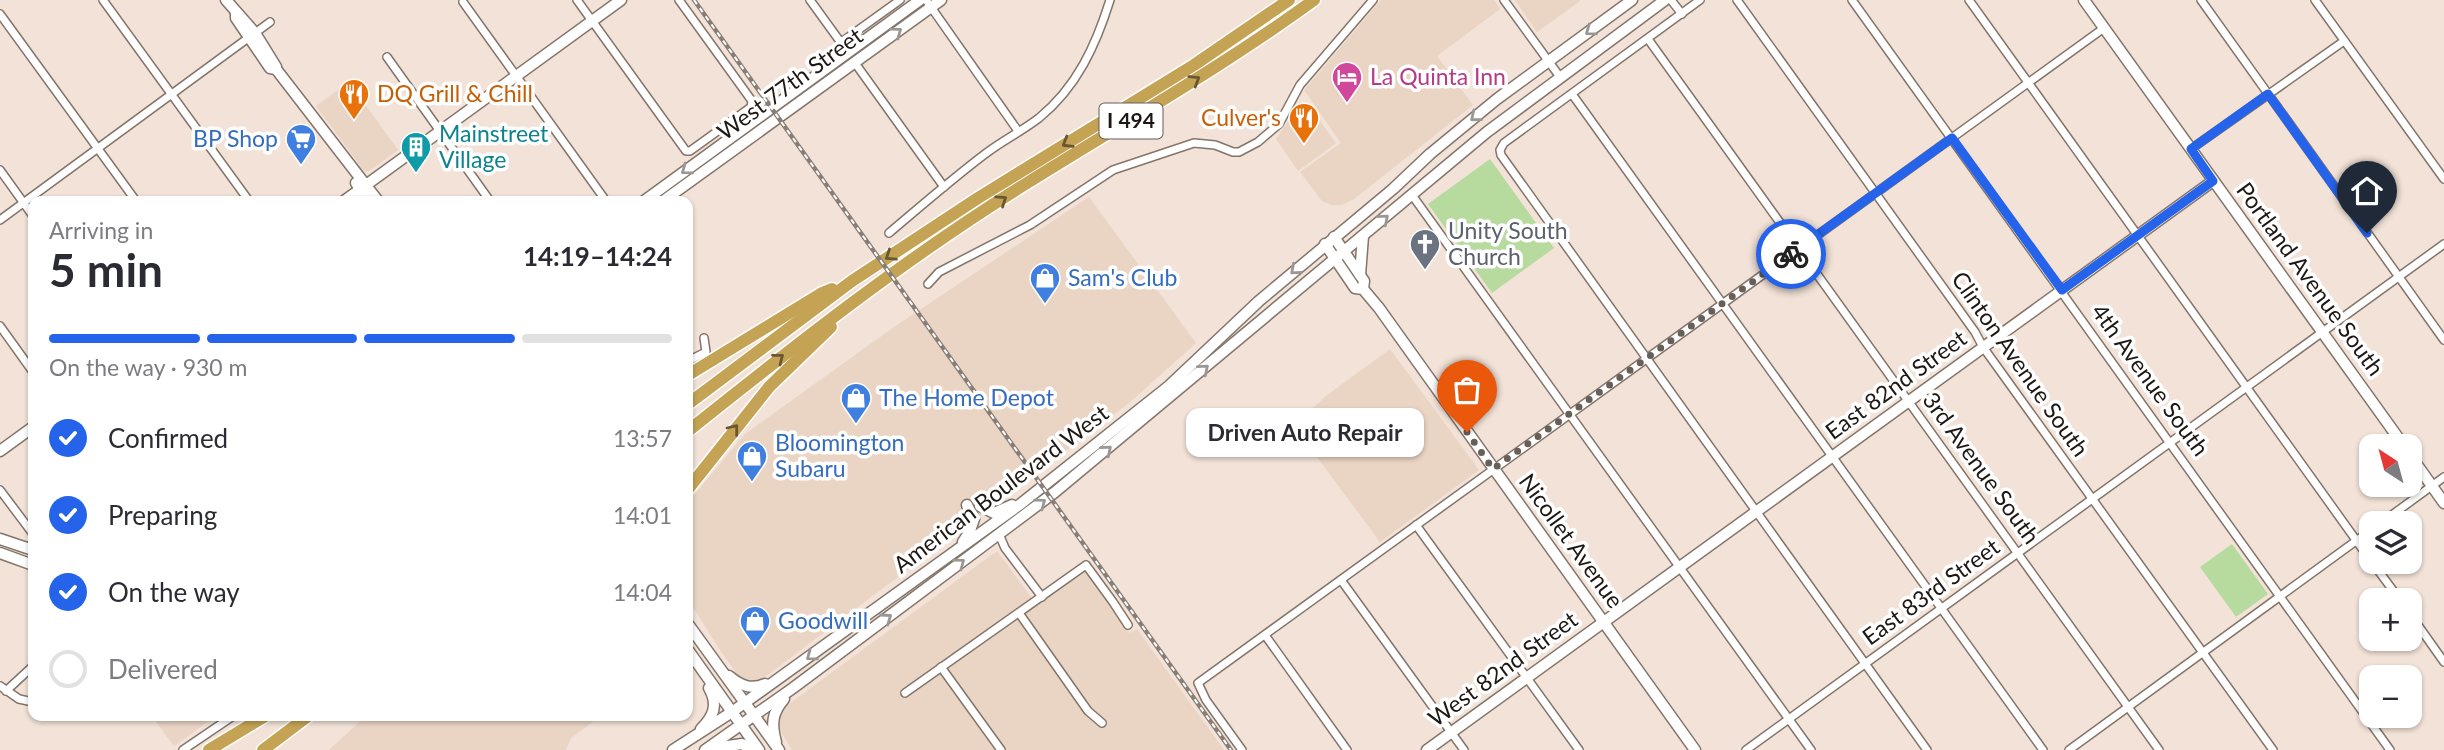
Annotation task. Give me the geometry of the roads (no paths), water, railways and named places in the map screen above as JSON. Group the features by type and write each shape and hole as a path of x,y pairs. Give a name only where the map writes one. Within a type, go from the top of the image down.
{"highway":[{"name":"I 494","path":"693,400 852,281 978,198 1194,65 1289,0"},
{"name":"I 494","path":"693,427 875,286 1025,184 1224,62 1314,0"},
{"path":"693,372 822,293 852,281"},
{"path":"693,481 769,387 875,286"},
{"path":"209,750 258,721"},
{"path":"223,750 261,721"},
{"path":"263,750 301,721"}],"main road":[{"path":"226,0 236,12 236,18 276,64 276,69 338,151 343,153 364,187 374,196"},
{"path":"351,196 621,0"},
{"name":"West 77th Street","path":"651,196 920,0"},
{"name":"American Boulevard West","path":"673,750 745,703 1034,494 1169,386 1240,320 1430,154 1548,61 1632,0"},
{"name":"American Boulevard West","path":"706,750 1075,477 1512,112 1665,0"},
{"name":"Portland Avenue South","path":"2084,0 2395,434"},
{"name":"West 77th Street","path":"670,196 933,2"},
{"path":"1430,154 1443,169"},
{"name":"East 82nd Street","path":"1604,622 2213,181"},
{"path":"364,187 367,196"},
{"path":"1360,275 1363,236"},
{"name":"Nicollet Avenue","path":"1329,241 1344,252 1364,281 1363,289 1695,750"},
{"name":"Nicollet Avenue","path":"1329,241 1336,260 1355,288 1363,289"},
{"path":"1240,320 1249,331"},
{"path":"0,451 28,431"},
{"path":"2422,472 2444,503"},
{"path":"980,506 994,513 1034,494"},
{"path":"958,550 974,519 967,505"},
{"path":"0,539 28,548"},
{"path":"0,553 28,563"},
{"name":"West 82nd Street","path":"1427,750 1604,622"},
{"path":"693,631 778,749"},
{"path":"693,657 759,750"},
{"path":"689,740 704,726 715,705 702,670"},
{"path":"720,670 743,686 755,688 783,676"},
{"path":"778,749 772,728 773,715 793,688"},
{"path":"706,750 742,744 752,750"}],"street":[{"path":"103,0 245,196"},
{"path":"577,0 686,151 690,152 751,107 752,102 679,0"},
{"path":"810,0 839,40 843,41 900,0"},
{"path":"889,233 944,187 1039,118 1081,71 1091,54 1110,0"},
{"path":"928,284 939,272 1030,225 1113,170 1194,143 1216,145 1239,152 1258,142 1279,124 1295,92 1307,76 1373,0"},
{"path":"1504,0 1560,77"},
{"path":"1671,0 1682,14"},
{"path":"1700,0 1504,143 1500,150 1501,155 1927,750"},
{"name":"Clinton Avenue South","path":"1737,0 2273,750"},
{"name":"4th Avenue South","path":"1852,0 2390,750"},
{"path":"1969,0 2359,544"},
{"path":"2201,0 2444,340"},
{"path":"2315,0 2444,179"},
{"path":"463,2 602,196"},
{"path":"933,2 1018,131"},
{"path":"0,14 132,196"},
{"path":"31,196 270,22"},
{"path":"1242,750 1206,700 1198,683 2104,28"},
{"name":"3rd Avenue South","path":"1648,39 2159,750"},
{"path":"2191,149 2344,41"},
{"path":"387,58 486,196"},
{"path":"855,62 944,187"},
{"path":"1572,94 2043,750"},
{"path":"0,170 28,209"},
{"path":"1412,195 1811,750"},
{"path":"0,220 28,198"},
{"name":"East 83rd Street","path":"1746,750 2444,244"},
{"path":"0,326 28,365"},
{"path":"693,358 706,352 704,338"},
{"path":"2398,511 2444,477"},
{"path":"0,490 28,527"},
{"path":"1416,525 1579,750"},
{"path":"996,537 1042,597"},
{"path":"2069,750 2357,541"},
{"path":"905,693 1086,565 1128,625"},
{"path":"1341,580 1464,750"},
{"path":"1019,613 1088,711 1102,723"},
{"path":"2422,631 2444,662"},
{"path":"1265,635 1347,750"},
{"path":"941,667 1001,750"},
{"path":"28,670 3,689 19,699 28,701"},
{"path":"183,750 226,721"}],"railway":[{"path":"694,0 1231,750"}],"place":[{"name":"La Quinta Inn","path":"1347,104"},
{"name":"DQ Grill & Chill","path":"354,121"},
{"name":"Culver's","path":"1304,145"},
{"name":"BP Shop","path":"301,166"},
{"name":"Mainstreet Village","path":"416,174"},
{"name":"Unity South Church","path":"1425,271"},
{"name":"Sam's Club","path":"1045,305"},
{"name":"The Home Depot","path":"856,425"},
{"name":"Driven Auto Repair","path":"1467,432"},
{"name":"Bloomington Subaru","path":"752,483"},
{"name":"Goodwill","path":"755,648"}]}
